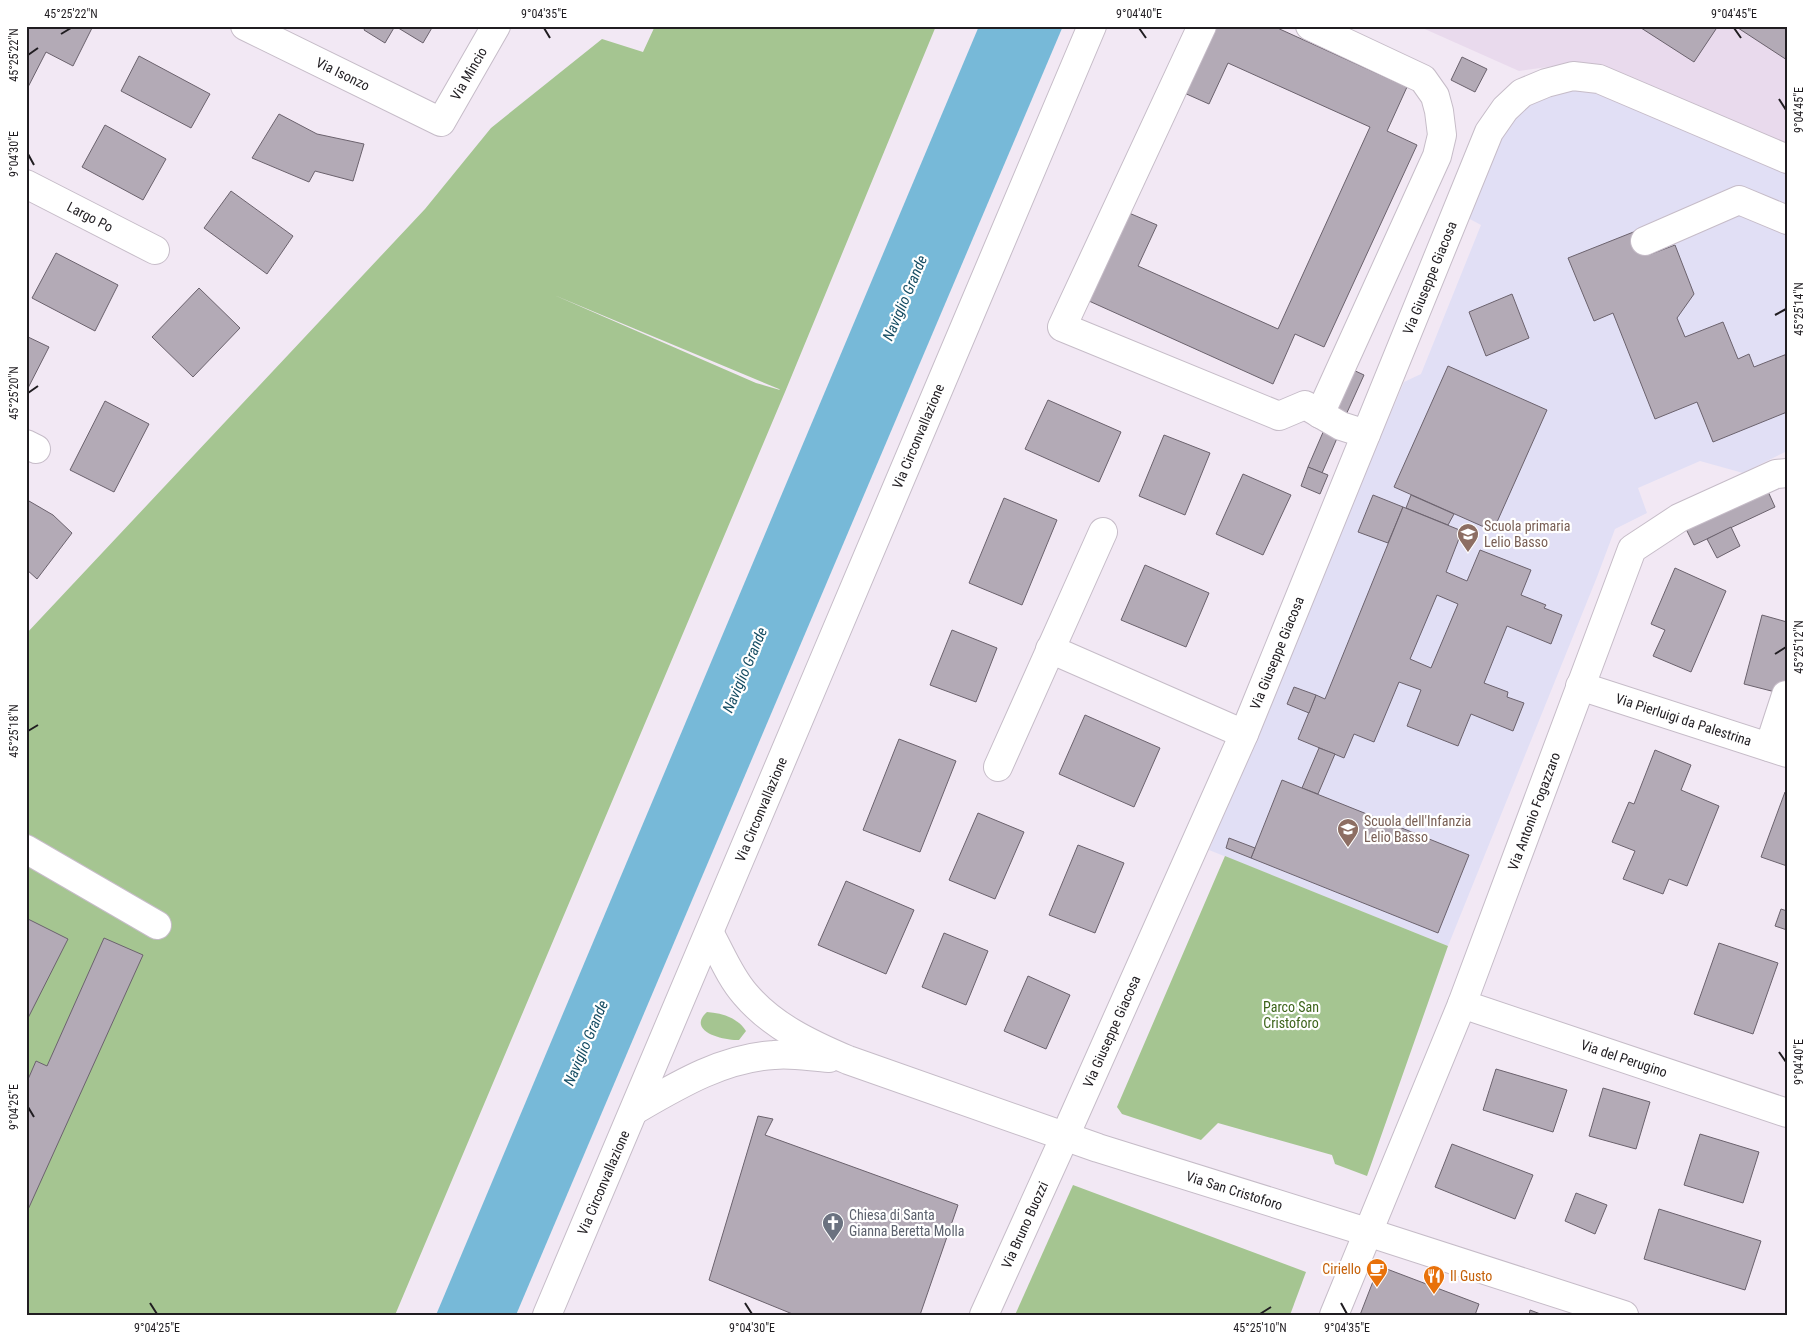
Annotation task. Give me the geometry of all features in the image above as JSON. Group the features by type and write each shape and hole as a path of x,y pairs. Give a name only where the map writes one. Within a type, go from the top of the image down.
{"street":[{"name":"Via Isonzo","path":"245,26 441,122"},
{"name":"Via Mincio","path":"441,122 496,26"},
{"name":"Via Circonvallazione","path":"547,1315 710,934 973,304 1092,26"},
{"path":"1202,26 1062,327 1279,416 1305,405 1341,426 1366,434"},
{"path":"1310,26 1423,79 1435,96 1441,120 1442,135 1437,156 1320,414"},
{"name":"Via Giuseppe Giacosa","path":"1065,1136 1244,734 1489,132 1505,109 1522,93 1546,82 1573,76 1600,79 1787,159"},
{"name":"Largo Po","path":"26,184 155,250"},
{"path":"1645,241 1739,200 1787,220"},
{"name":"Via Antonio Fogazzaro","path":"1334,1315 1462,1004 1632,549 1679,518 1776,474 1787,473"},
{"path":"998,767 1103,532"},
{"path":"1050,649 1244,734"},
{"name":"Via Pierluigi da Palestrina","path":"1580,686 1778,750"},
{"path":"1778,750 1786,695"},
{"path":"26,849 157,925"},
{"path":"710,934 744,993 765,1015 808,1042 848,1060"},
{"name":"Via del Perugino","path":"1462,1004 1787,1113"},
{"path":"635,1110 684,1082 745,1059 775,1054 848,1060"},
{"name":"Via San Cristoforo","path":"848,1060 1098,1148 1624,1315"},
{"name":"Via Bruno Buozzi","path":"984,1315 1065,1136"}],"shaded area":[{"path":"1418,26 1787,26 1787,148 1562,65 1519,71"},
{"path":"1566,86 1597,91 1787,172 1787,451 1743,473 1700,461 1638,488 1647,513 1615,529 1448,946 1209,850 1404,382 1421,374 1481,225 1466,217 1484,177 1510,122 1520,109"}],"green space":[{"path":"655,26 936,26 785,392 395,1315 26,1315 26,634 425,209 491,128 602,39 643,52","holes":["554,295 779,389 756,383"]},
{"name":"Parco San Cristoforo","path":"1225,856 1448,946 1367,1176 1335,1164 1332,1155 1218,1123 1201,1140 1122,1114 1117,1107"},
{"path":"707,1012 729,1017 743,1026 746,1031 739,1040 724,1039 709,1034 701,1025 702,1019"},
{"path":"1073,1185 1306,1272 1290,1315 1015,1315"}],"water":[{"name":"Naviglio Grande","path":"979,26 1063,26 516,1315 436,1315"}],"building":[{"path":"26,26 93,26 73,66 46,52 26,91"},
{"path":"366,26 395,26 385,43 364,30"},
{"path":"395,26 433,26 423,43"},
{"path":"1212,26 1273,26 1407,87 1387,131 1417,145 1324,347 1295,334 1273,384 1089,301 1129,213 1157,225 1138,266 1278,329 1370,127 1228,63 1209,104 1182,92"},
{"path":"1638,26 1718,26 1694,62"},
{"path":"1735,26 1787,26 1787,60"},
{"path":"139,56 210,94 191,128 121,91"},
{"path":"1462,57 1487,69 1475,92 1451,80"},
{"path":"279,114 317,134 364,144 353,181 315,171 309,182 252,158"},
{"path":"105,125 166,159 143,200 82,167"},
{"path":"231,191 293,236 267,274 204,228"},
{"path":"1641,229 1651,254 1675,245 1694,294 1677,318 1685,337 1723,322 1738,359 1749,354 1754,367 1787,354 1787,412 1713,442 1697,402 1655,419 1613,313 1594,321 1568,258"},
{"path":"56,253 118,285 95,331 32,298"},
{"path":"199,288 240,328 193,377 152,337"},
{"path":"1512,294 1529,338 1486,356 1469,312"},
{"path":"26,336 49,347 26,392"},
{"path":"1448,366 1547,410 1493,531 1394,487"},
{"path":"1351,369 1364,375 1345,417 1333,411"},
{"path":"1048,400 1121,432 1099,482 1025,449"},
{"path":"105,401 149,424 114,492 70,470"},
{"path":"1324,430 1338,436 1322,473 1308,467"},
{"path":"1164,435 1210,453 1185,515 1139,496"},
{"path":"1308,467 1328,475 1320,494 1301,486"},
{"path":"1243,474 1291,495 1263,555 1216,534"},
{"path":"1766,487 1775,507 1694,545 1684,525"},
{"path":"1373,495 1403,507 1388,543 1358,532"},
{"path":"1411,495 1454,514 1448,525 1406,508"},
{"path":"1004,498 1057,520 1022,605 969,583"},
{"path":"29,501 53,515 72,533 37,579 26,569 26,506"},
{"path":"1403,507 1462,531 1446,572 1467,581 1480,550 1531,570 1521,595 1546,605 1544,608 1562,615 1551,644 1507,626 1484,683 1508,692 1507,697 1524,703 1513,731 1471,714 1458,746 1407,726 1421,690 1399,682 1374,742 1354,734 1344,758 1298,739 1316,695 1325,699","holes":["1437,595 1458,604 1431,668 1410,659"]},
{"path":"1731,527 1740,546 1717,558 1707,539"},
{"path":"1145,565 1209,593 1186,647 1121,620"},
{"path":"1675,568 1726,591 1691,672 1653,656 1665,630 1651,624"},
{"path":"1762,615 1787,622 1787,695 1744,684"},
{"path":"952,630 997,648 976,702 930,685"},
{"path":"1294,687 1316,695 1309,713 1287,704"},
{"path":"1085,715 1160,748 1134,807 1059,774"},
{"path":"899,739 956,761 920,852 863,830"},
{"path":"1319,748 1335,754 1318,794 1302,788"},
{"path":"1655,750 1691,765 1681,790 1719,806 1687,886 1669,879 1663,894 1623,879 1635,851 1612,842 1629,802 1634,804"},
{"name":"Scuola dell'Infanzia Lelio Basso","path":"1282,780 1469,855 1438,933 1251,858"},
{"path":"1785,792 1787,793 1787,866 1761,857"},
{"path":"978,813 1024,832 995,899 949,880"},
{"path":"1229,838 1255,848 1251,858 1226,848"},
{"path":"1078,845 1124,863 1095,933 1049,915"},
{"path":"846,881 914,910 886,974 818,945"},
{"path":"1781,909 1787,911 1787,930 1775,926"},
{"path":"26,918 68,939 26,1022"},
{"path":"944,933 988,951 966,1005 922,987"},
{"path":"104,938 143,955 26,1214 26,1084 36,1061 47,1066"},
{"path":"1719,943 1778,963 1753,1034 1694,1014"},
{"path":"1028,976 1070,995 1046,1049 1004,1031"},
{"path":"1496,1069 1567,1090 1553,1132 1483,1110"},
{"path":"1603,1088 1650,1102 1636,1149 1589,1136"},
{"name":"Chiesa di Santa Gianna Beretta Molla","path":"758,1116 773,1119 765,1135 958,1205 920,1315 795,1315 709,1280"},
{"path":"1700,1134 1759,1152 1743,1203 1684,1185"},
{"path":"1452,1144 1533,1175 1515,1219 1435,1187"},
{"path":"1576,1193 1607,1205 1595,1234 1565,1221"},
{"path":"1659,1209 1761,1241 1745,1290 1644,1259"},
{"path":"1379,1266 1479,1304 1475,1315 1360,1315"},
{"path":"1530,1310 1543,1315 1529,1315"}],"place":[{"name":"Scuola primaria Lelio Basso","path":"1468,553"},
{"name":"Scuola dell'Infanzia Lelio Basso","path":"1348,848"},
{"name":"Chiesa di Santa Gianna Beretta Molla","path":"833,1242"},
{"name":"Ciriello","path":"1377,1288"},
{"name":"Il Gusto","path":"1434,1295"}]}
